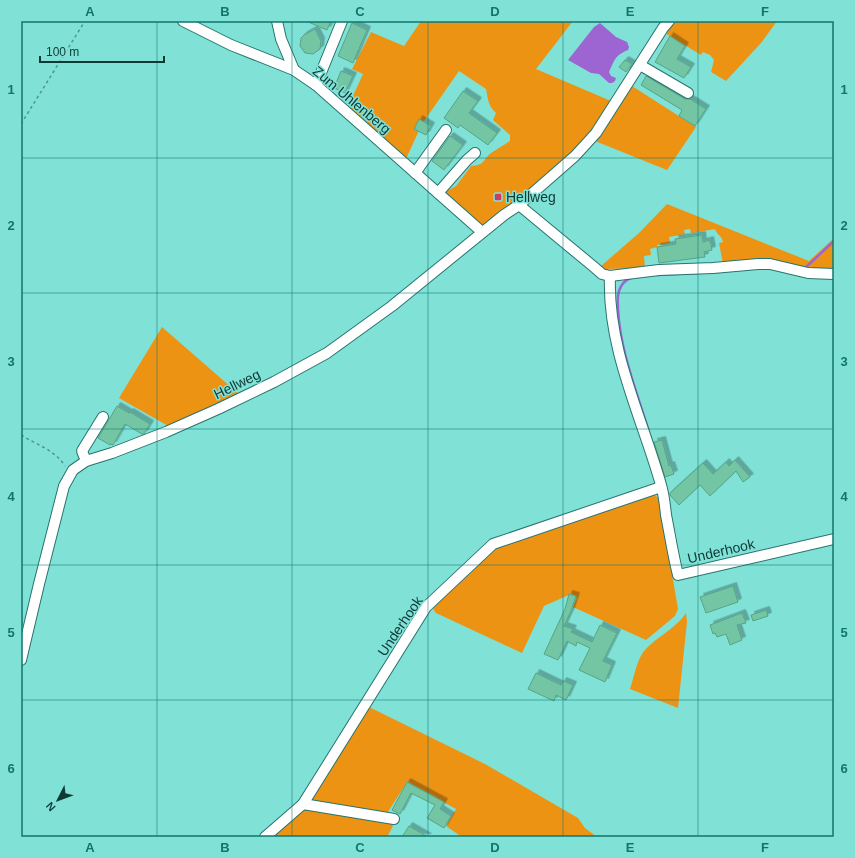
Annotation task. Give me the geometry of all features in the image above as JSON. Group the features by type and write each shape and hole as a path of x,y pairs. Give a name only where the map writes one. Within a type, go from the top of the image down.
{"street":[{"name":"Zum Uhlenberg","path":"183,21 231,45 294,70 316,85 482,232"},
{"path":"277,21 281,38 294,70"},
{"path":"316,85 342,21"},
{"name":"Hellweg","path":"21,660 64,486 73,470 86,461 112,453 166,432 274,382 327,353 392,306 482,232 519,205 575,156 596,133 663,28 669,21"},
{"path":"640,65 688,93"},
{"path":"415,173 446,130"},
{"path":"438,194 467,160 475,153"},
{"path":"519,205 602,274 610,276 659,270 713,268 758,264 774,265 808,273 834,274"},
{"name":"Underhook","path":"610,276 616,341 661,487 678,575 834,539"},
{"path":"86,461 82,451 103,417"},
{"name":"Underhook","path":"265,837 303,804 426,607 493,544 661,487"},
{"path":"303,804 394,819"}],"path":[{"path":"21,124 85,21"},
{"path":"21,435 43,446 59,457 70,475"}],"shaded area":[{"path":"421,21 573,21 536,69 611,101 589,132 564,160 530,189 483,225 476,222 446,197 447,191 456,186 471,166 479,165 491,153 510,141 510,135 493,120 496,113 490,105 486,89 459,71 422,124 405,161 347,109 363,74 352,69 371,32 404,46"},
{"path":"672,21 777,21 761,43 726,81 711,72 714,60 710,55 703,52 701,55 665,33"},
{"path":"600,23 616,37 627,42 629,47 628,50 617,56 609,72 611,76 616,78 612,83 609,83 599,74 591,73 568,60 594,27"},
{"path":"632,86 696,127 667,170 595,141"},
{"path":"667,204 809,261 834,238 834,270 808,269 759,258 723,264 719,243 723,242 722,238 715,229 691,233 690,229 684,230 685,234 669,237 670,243 657,245 657,247 650,249 651,255 644,256 645,268 605,269 601,266 639,233"},
{"path":"162,327 240,395 170,427 119,398"},
{"path":"652,494 659,498 678,609 675,616 646,640 573,607 577,598 571,594 544,606 522,653 436,613 433,609 495,547"},
{"path":"686,613 687,622 678,708 630,689 642,654 652,643 676,624"},
{"path":"369,707 485,764 578,818 585,828 597,837 462,837 446,826 456,809 407,782 386,815 313,802 312,797"},
{"path":"311,807 390,821 393,826 387,837 271,837 304,809"}],"building":[{"path":"306,21 331,21 327,30"},
{"path":"352,23 367,30 353,63 338,56"},
{"path":"315,29 321,41 320,49 313,54 305,53 300,46 301,38"},
{"path":"670,36 685,46 677,59 691,67 684,78 655,62"},
{"path":"625,60 632,64 626,72 619,67"},
{"path":"341,71 353,76 345,93 334,88"},
{"path":"646,76 685,99 690,99 706,109 695,126 679,116 682,110 641,85"},
{"path":"463,91 478,101 469,113 497,133 488,145 460,125 458,128 444,118"},
{"path":"419,119 431,126 426,135 414,129"},
{"path":"450,136 463,145 444,170 432,161"},
{"path":"702,235 703,242 710,240 712,250 704,252 705,257 659,263 657,247 676,244 675,239"},
{"path":"117,406 150,424 144,434 142,434 125,424 113,445 110,445 98,438"},
{"path":"662,440 669,466 671,465 674,474 665,477 654,442"},
{"path":"735,460 750,477 743,482 736,471 710,496 700,485 679,505 670,495 670,493 703,463 713,474 726,462 729,466"},
{"path":"733,586 738,602 706,613 700,597"},
{"path":"569,594 576,596 564,626 573,629 571,632 592,642 600,625 617,633 603,661 612,665 605,682 579,670 590,648 577,642 576,646 567,641 558,660 544,654 565,609"},
{"path":"766,610 768,616 753,621 751,615"},
{"path":"742,613 746,623 737,625 742,640 730,645 726,634 717,637 715,633 713,634 710,625"},
{"path":"536,673 561,685 563,681 573,685 566,700 556,695 554,701 528,689"},
{"path":"407,782 444,802 440,809 451,816 444,828 427,818 435,805 411,793 400,814 392,810"},
{"path":"409,826 428,837 402,837"}],"waterway":[{"path":"805,268 834,241"},
{"path":"658,275 719,272"},
{"path":"631,278 624,283 618,293 619,325 630,371 649,432"}],"place":[{"name":"Hellweg","path":"498,197"}]}
